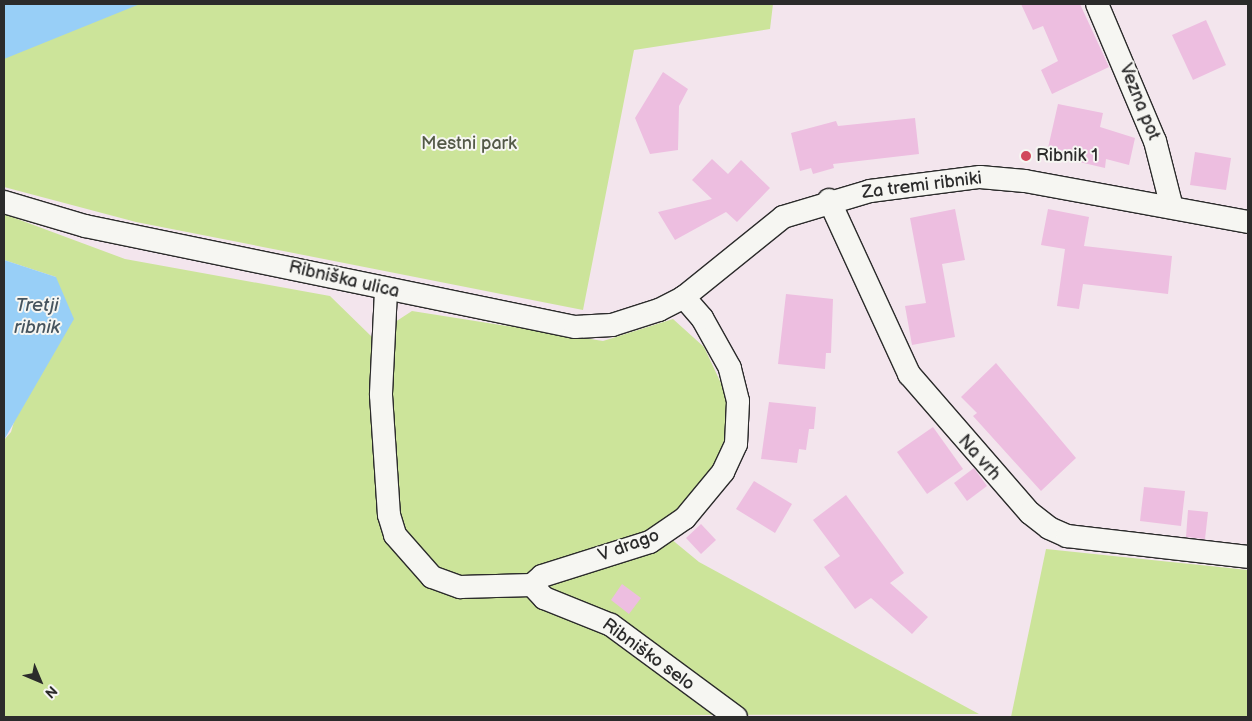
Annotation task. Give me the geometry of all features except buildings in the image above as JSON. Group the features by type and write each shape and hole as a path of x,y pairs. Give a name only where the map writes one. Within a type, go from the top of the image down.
{"street":[{"name":"Vezna pot","path":"1097,4 1156,141 1170,204"},
{"name":"Za tremi ribniki","path":"684,297 783,217 829,200 980,177 1170,204 1248,222"},
{"name":"Na vrh","path":"829,200 909,374 1030,513 1048,528 1067,536 1248,556"},
{"name":"Ribniška ulica","path":"4,202 85,226 386,291 575,327 612,325 684,297"},
{"path":"386,291 381,395 390,515 395,535 432,576 460,587 532,585"},
{"name":"V drago","path":"532,585 542,576 650,542 685,518 723,472 736,444 738,401 730,368 702,318 684,297"},
{"name":"Ribniško selo","path":"532,585 544,598 611,625 736,717"}],"green space":[{"name":"Mestni park","path":"4,4 773,4 770,29 634,50 583,310 136,222 4,187"},
{"path":"4,214 125,259 330,296 372,337 412,311 603,341 673,319 704,347 726,394 730,426 712,470 693,497 659,529 699,562 979,714 4,717 4,440 11,432 56,277 4,260"},
{"path":"1046,549 1248,570 1248,717 1011,717"}],"water":[{"path":"4,4 140,4 4,59"},
{"name":"Tretji ribnik","path":"4,260 56,277 74,319 4,440"}],"place":[{"name":"Ribnik 1","path":"1026,156"}]}
